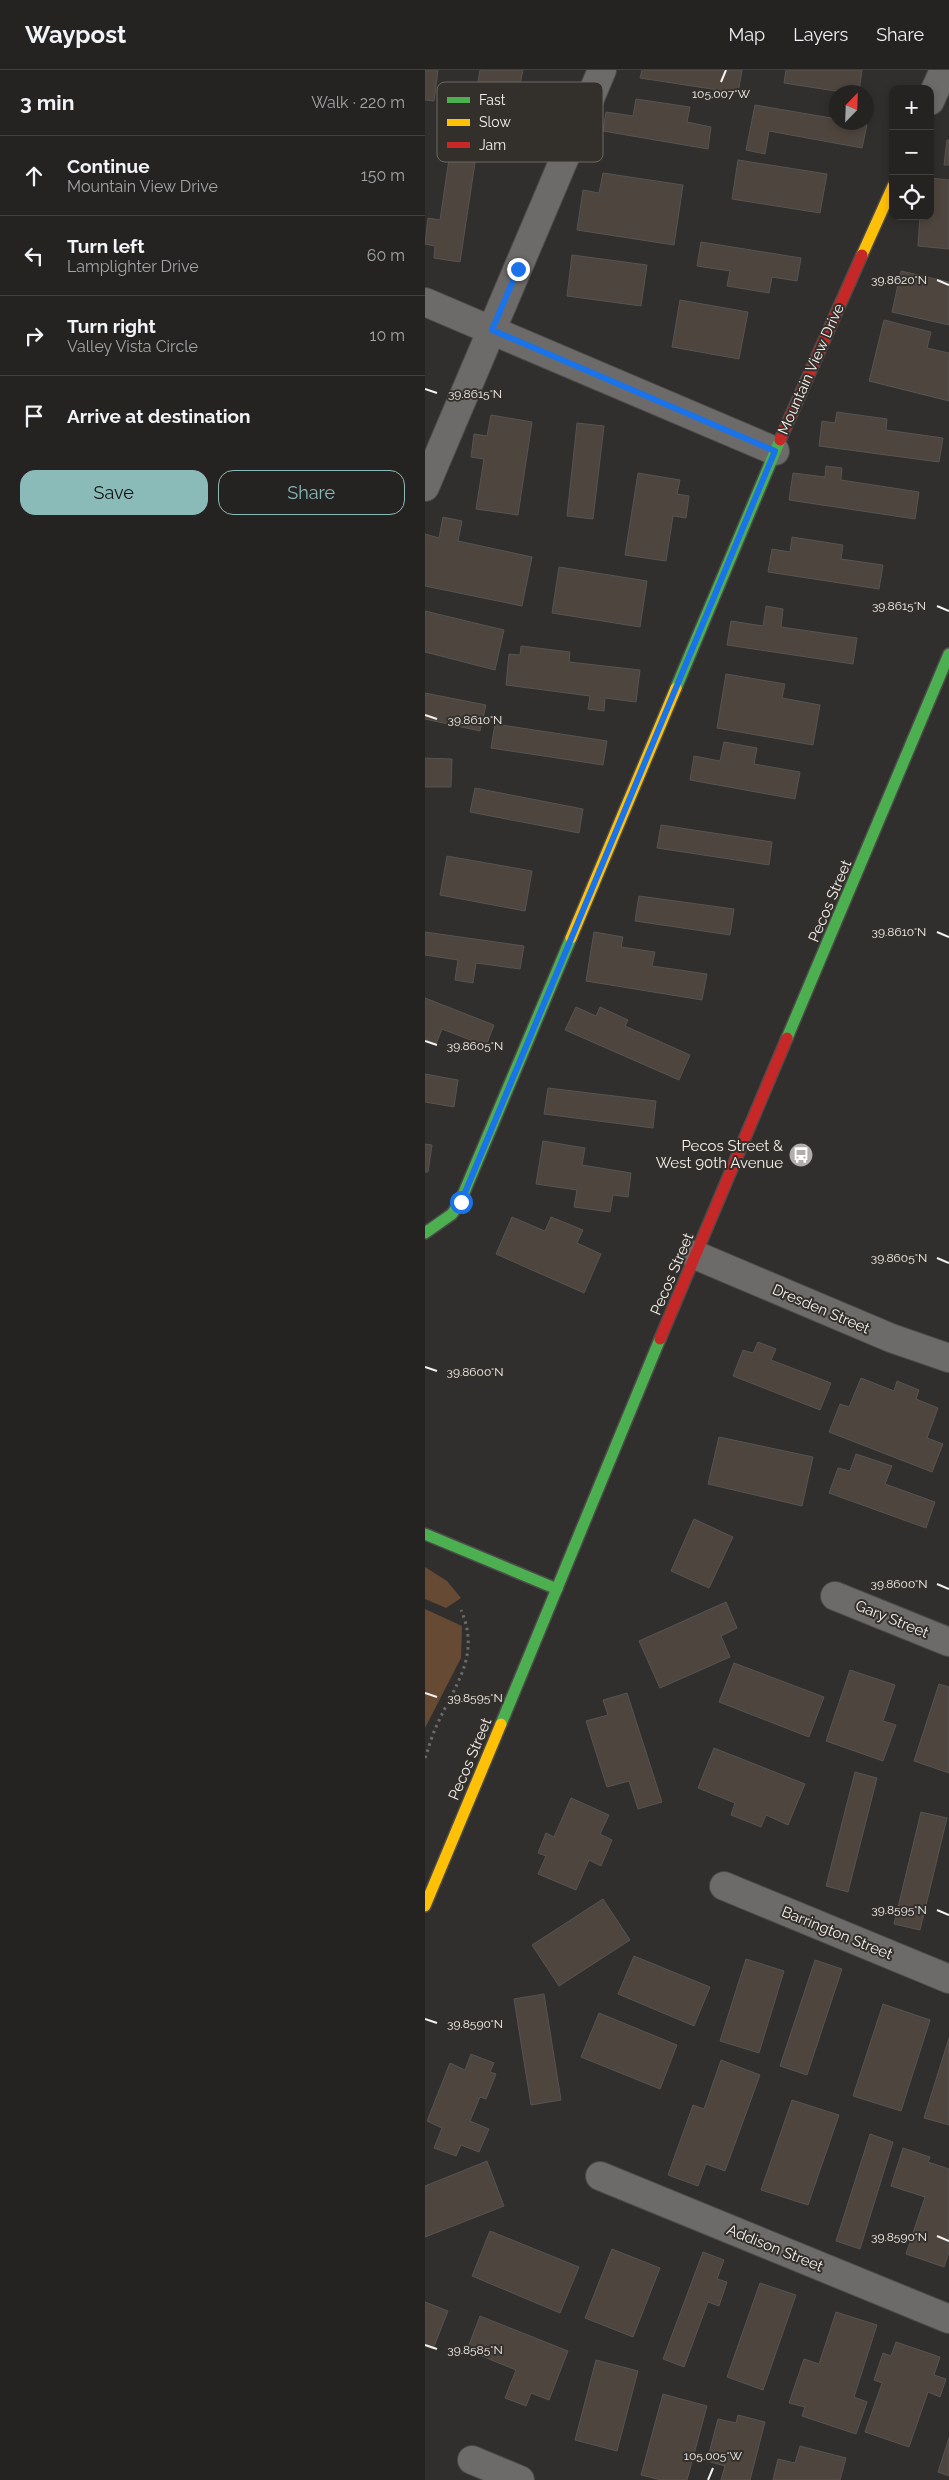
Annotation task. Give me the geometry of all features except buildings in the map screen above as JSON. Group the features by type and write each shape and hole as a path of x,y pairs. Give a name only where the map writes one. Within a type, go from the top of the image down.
{"main road":[{"name":"Mountain View Drive","path":"425,1233 452,1214 461,1202 775,451 889,195"},
{"name":"Pecos Street","path":"425,1906 695,1255 949,654"},
{"path":"425,1534 557,1589"}],"street":[{"path":"596,82 601,70"},
{"path":"934,92 944,70"},
{"path":"425,487 562,162"},
{"path":"425,302 775,451"},
{"name":"Dresden Street","path":"695,1255 891,1338 949,1358"},
{"name":"Gary Street","path":"835,1596 949,1642"},
{"name":"Barrington Street","path":"725,1886 949,1979"},
{"name":"Addison Street","path":"601,2176 949,2319"},
{"path":"472,2460 520,2480"}],"path":[{"path":"425,1758 436,1726 462,1675 468,1656 470,1639 467,1623 461,1610"}],"shaded area":[{"path":"425,1567 447,1581 461,1598 446,1608 425,1599"},
{"path":"425,1609 462,1626 461,1658 425,1728"}],"traffic: fast":[{"path":"676,688 780,440"},
{"path":"787,1038 949,654"},
{"path":"425,1233 452,1214 460,1202 571,938"},
{"path":"501,1724 660,1339"},
{"path":"425,1534 557,1589"}],"traffic: slow":[{"path":"862,255 889,195"},
{"path":"571,938 676,688"},
{"path":"425,1906 501,1724"}],"traffic: jam":[{"path":"780,440 862,255"},
{"path":"660,1339 787,1038"}],"place":[{"name":"Pecos Street & West 90th Avenue","path":"801,1155"}],"route":[{"path":"461,1202 775,451 492,330 518,269"}]}
